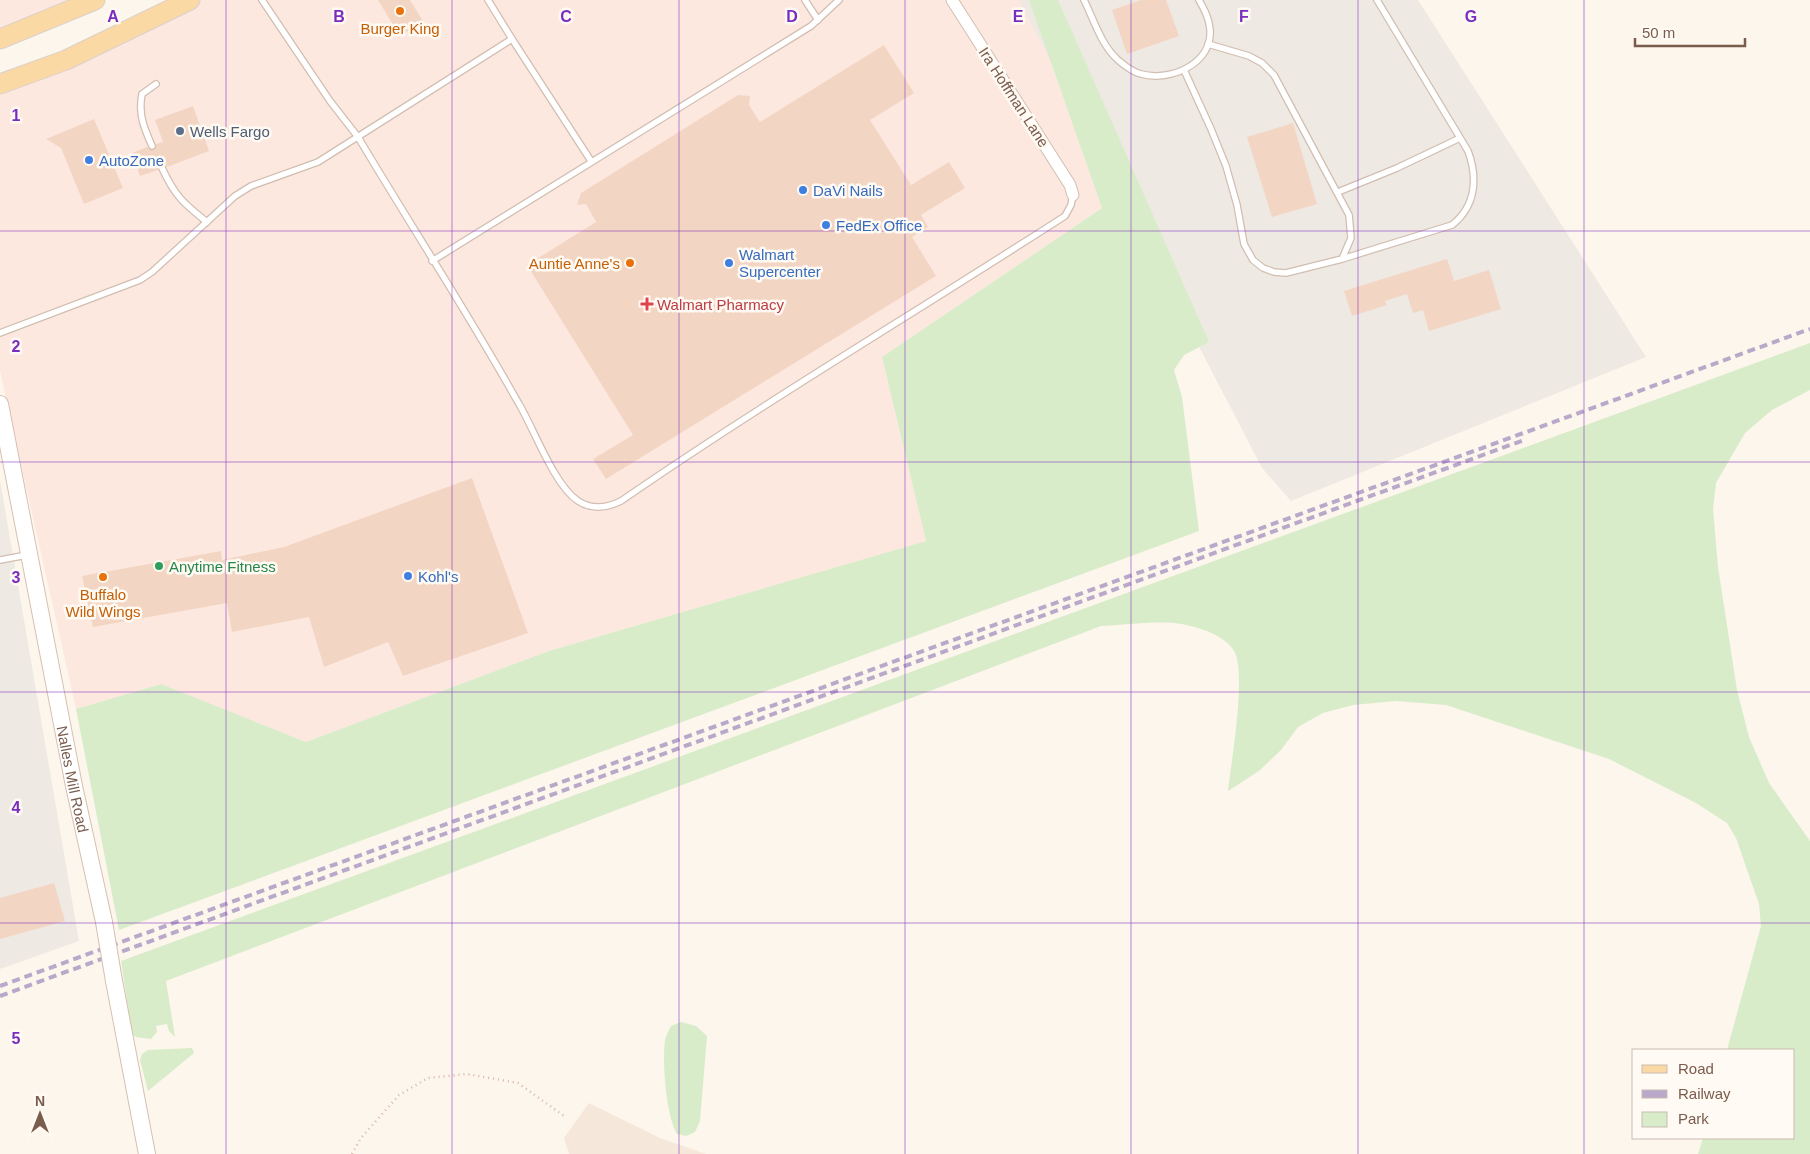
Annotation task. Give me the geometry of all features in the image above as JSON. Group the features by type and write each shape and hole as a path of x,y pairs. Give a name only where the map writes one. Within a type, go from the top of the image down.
{"main road":[{"path":"0,39 95,0"},
{"path":"0,84 66,60 190,0"}],"street":[{"name":"Ira Hoffman Lane","path":"952,0 1070,185 1072,195"},
{"name":"Nalles Mill Road","path":"0,404 74,786 104,922 147,1154"}],"lane":[{"path":"262,0 330,101 358,137 520,405 544,454 569,493 578,500 599,508 621,501 709,440 1066,216 1071,205 1072,195"},
{"path":"488,0 591,161"},
{"path":"805,0 818,20"},
{"path":"432,261 818,20 839,0"},
{"path":"1084,0 1106,46 1129,68 1140,74 1155,76 1184,70 1198,60 1208,44 1210,30 1208,18 1199,0"},
{"path":"1184,70 1226,166 1244,244 1253,260 1268,270 1286,273 1342,260 1445,228 1462,217 1468,207 1473,192 1474,177 1470,156 1377,0"},
{"path":"0,333 140,280 235,196 251,186 318,162 512,39"},
{"path":"1208,44 1249,56 1262,63 1274,75 1349,214 1352,227 1351,238 1342,260"},
{"path":"152,146 142,122 140,106 142,94 156,84"},
{"path":"1338,192 1398,168 1460,138"},
{"path":"162,168 174,193 207,222"},
{"path":"0,560 30,555"}],"path":[{"path":"352,1154 361,1138 399,1095 428,1078 467,1074 518,1083 564,1116"}],"shaded area":[{"path":"0,0 95,0 0,39"},
{"path":"190,0 1029,0 1102,208 882,357 926,541 549,651 306,742 161,684 76,709 0,371 0,84"},
{"path":"1019,0 1418,0 1646,357 1291,501 1262,468"},
{"path":"0,480 79,941 0,969"},
{"path":"589,1103 660,1138 706,1154 569,1154 564,1138"}],"green space":[{"path":"1029,0 1058,0 1209,342 1184,355 1174,370 1182,397 1199,531 119,930 76,709 161,684 306,742 549,651 926,541 882,357 1102,208"},
{"path":"1810,343 1810,390 1772,410 1745,433 1716,483 1713,509 1718,567 1737,690 1749,737 1769,783 1810,841 1810,1154 1698,1154 1703,1139 1795,1139 1795,1049 1727,1049 1761,926 1759,904 1736,838 1727,823 1696,803 1609,759 1446,705 1396,701 1353,705 1323,713 1298,727 1281,750 1259,771 1228,791 1239,697 1238,662 1230,645 1218,636 1181,624 1153,623 1101,626 166,981 175,1037 169,1031 167,1024 156,1026 157,1032 151,1039 136,1037 132,1034 121,961"},
{"path":"681,1022 696,1026 707,1036 700,1121 695,1132 686,1136 677,1134 673,1126 665,1075 665,1038 671,1026"},
{"path":"192,1048 194,1053 148,1091 140,1060 142,1054 148,1050"}],"building":[{"name":"Burger King","path":"378,0 410,0 423,21 400,36"},
{"path":"1141,0 1166,0 1179,36 1127,54 1112,10"},
{"name":"Walmart Supercenter","path":"884,45 914,93 870,120 911,185 949,162 965,188 921,215 928,227 912,237 936,276 606,479 593,459 633,435 527,265 596,222 586,204 577,205 581,193 738,95 750,96 749,105 760,122"},
{"name":"Wells Fargo","path":"193,106 209,151 167,167 160,164 158,170 140,176 132,153 147,147 153,150 156,144 163,142 155,120"},
{"path":"94,119 123,188 84,204 61,148 46,139"},
{"path":"1293,123 1317,204 1272,217 1247,137"},
{"path":"1447,259 1454,281 1489,270 1501,309 1429,331 1423,310 1413,313 1407,294 1385,301 1387,305 1352,316 1344,291"},
{"path":"472,478 528,633 403,676 388,642 324,667 309,617 232,632 227,603 93,627 82,576 221,551 222,560 284,547"},
{"path":"54,883 65,921 0,939 0,898"}],"railway":[{"path":"0,986 1810,329"},
{"path":"0,996 1524,440"}],"place":[{"name":"Burger King","path":"400,11"},
{"name":"Wells Fargo","path":"180,131"},
{"name":"AutoZone","path":"89,160"},
{"name":"DaVi Nails","path":"803,190"},
{"name":"FedEx Office","path":"826,225"},
{"name":"Auntie Anne's","path":"630,263"},
{"name":"Walmart Supercenter","path":"729,263"},
{"name":"Walmart Pharmacy","path":"647,304"},
{"name":"Anytime Fitness","path":"159,566"},
{"name":"Kohl's","path":"408,576"},
{"name":"Buffalo Wild Wings","path":"103,577"}]}
